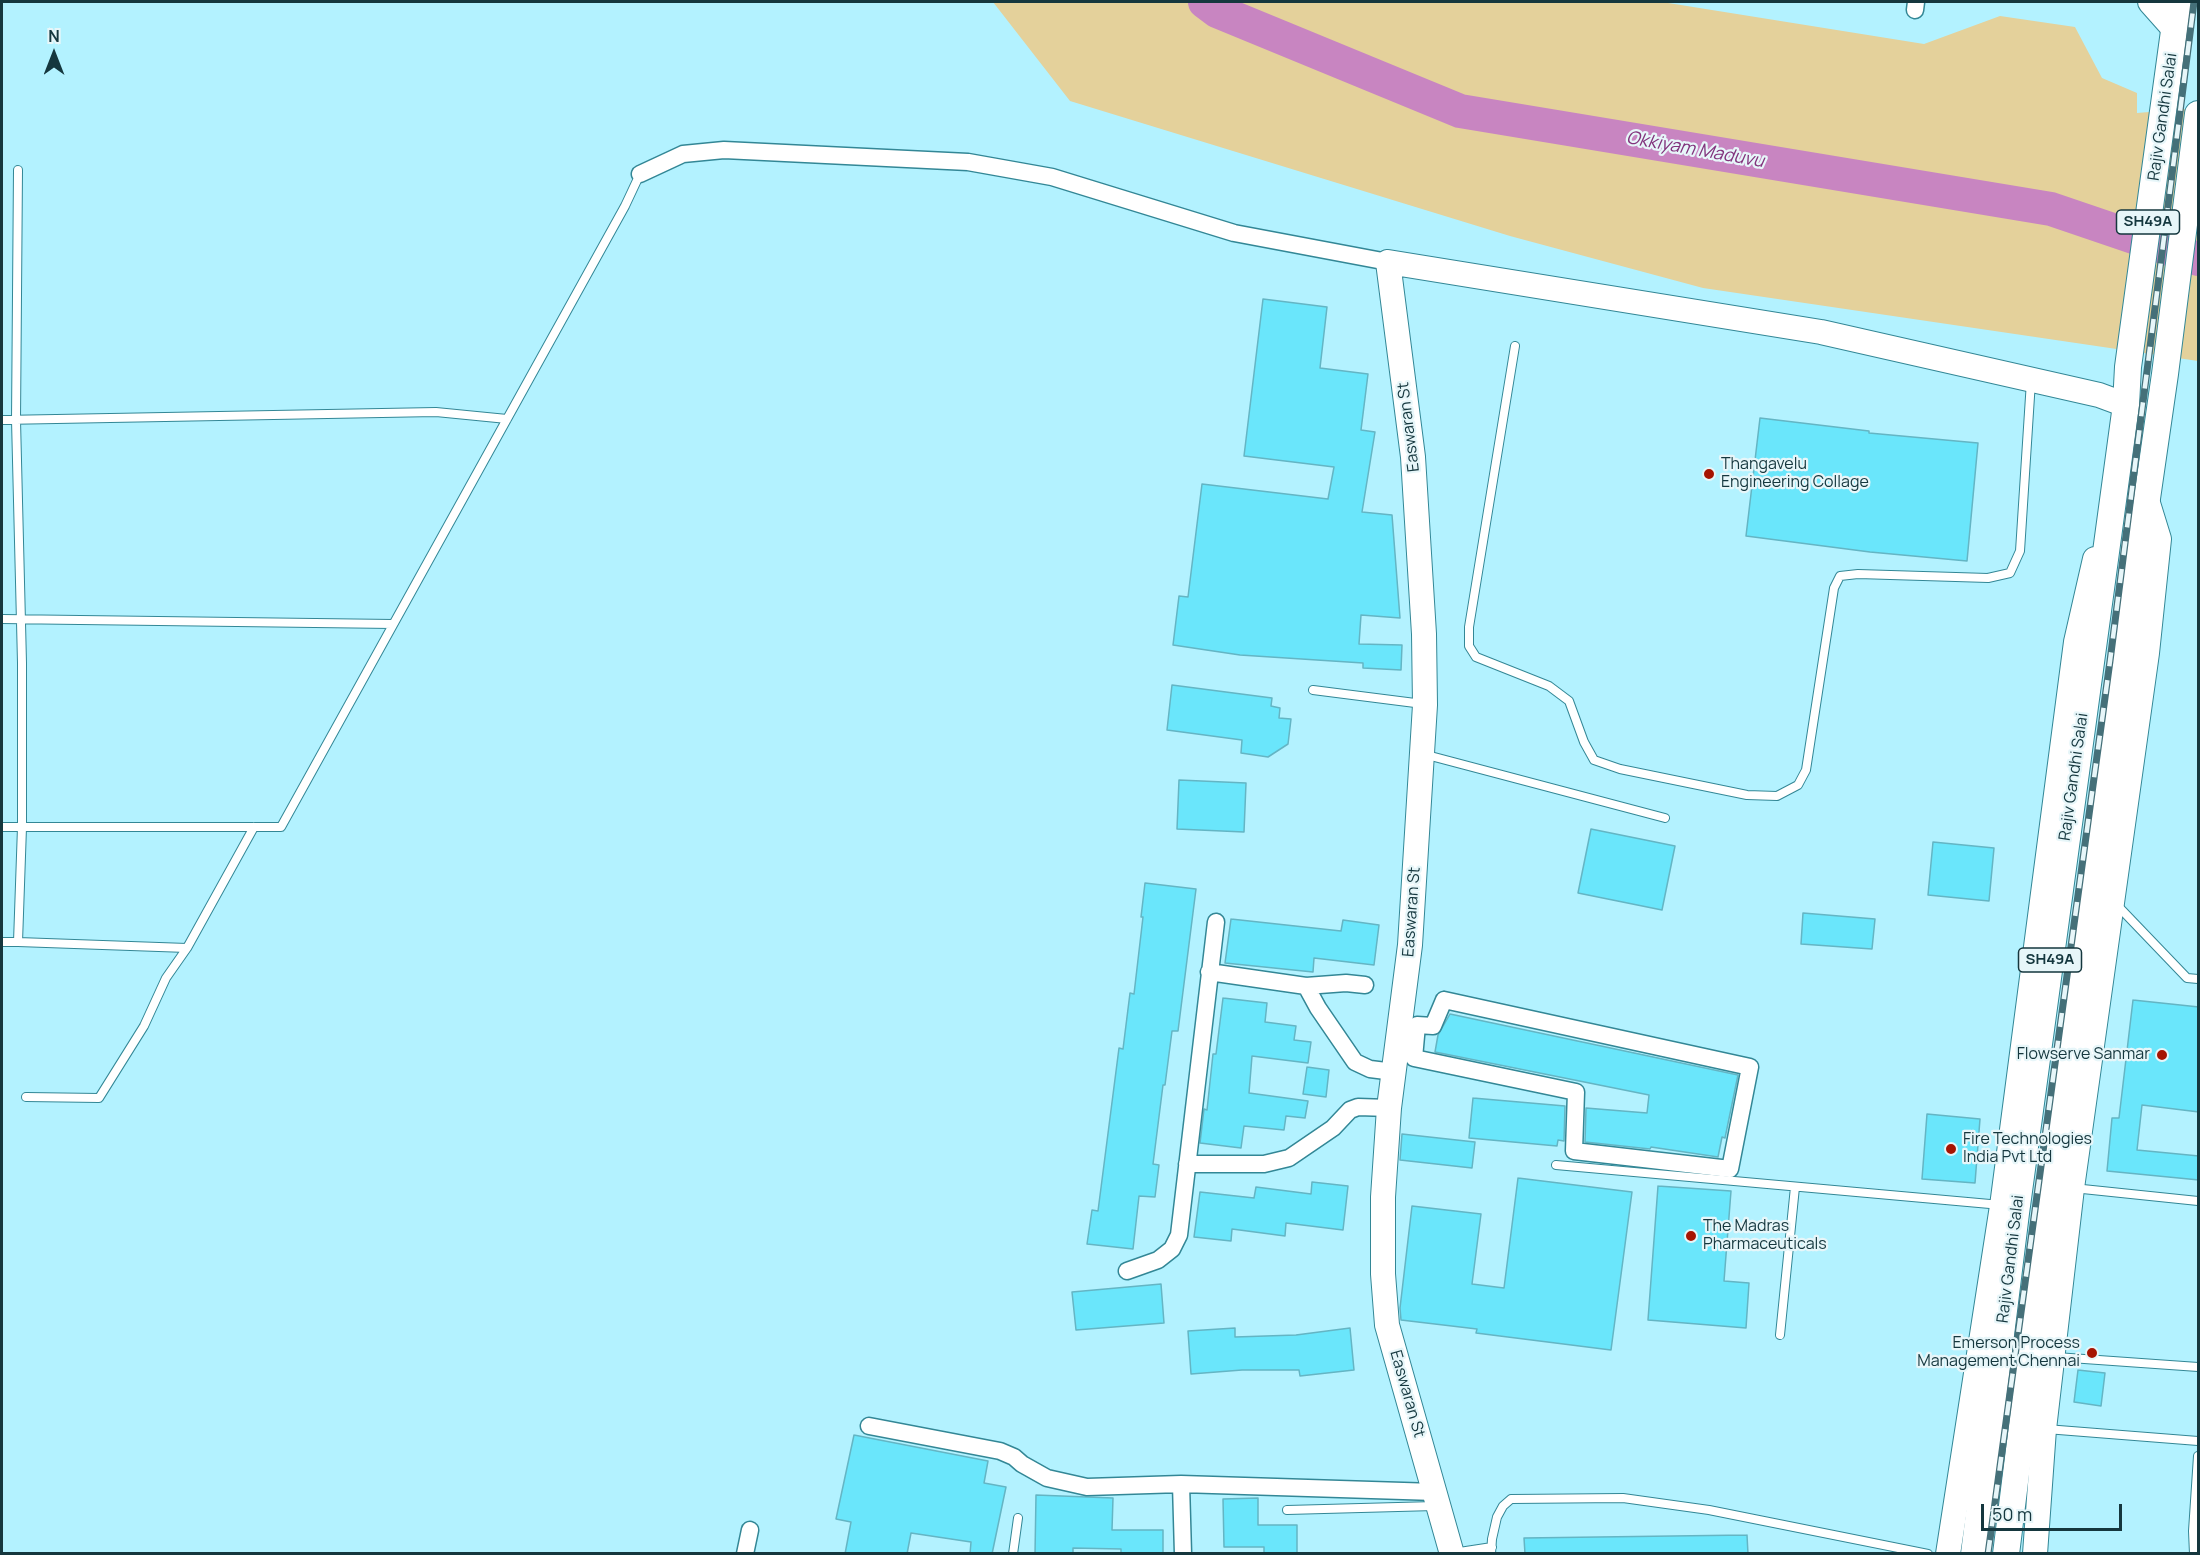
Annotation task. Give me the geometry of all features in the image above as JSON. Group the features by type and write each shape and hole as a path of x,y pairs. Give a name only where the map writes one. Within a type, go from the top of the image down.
{"main road":[{"name":"Rajiv Gandhi Salai","path":"1974,1554 2027,1131 2126,405 2128,367 2178,2"},
{"name":"Rajiv Gandhi Salai","path":"2006,1554 2097,842 2165,375 2199,114"}],"street":[{"path":"2150,2 2174,28"},
{"path":"640,174 683,154 723,150 968,162 1052,177 1234,233 1389,262 1821,332 2099,395 2126,405"},
{"name":"Easwaran St","path":"1389,262 1413,457 1424,634 1425,705 1406,1048 1394,1072 1389,1108 1383,1197 1383,1274 1387,1325 1452,1553"},
{"path":"1948,1554 2002,1206 2076,642 2120,448"},
{"path":"2035,1554 2044,1429 2072,1188 2147,653 2159,539 2147,500"},
{"path":"1127,1271 1158,1260 1172,1249 1179,1235 1216,922"},
{"path":"1209,972 1306,986 1346,983 1365,985"},
{"path":"1306,986 1318,1008 1355,1062 1370,1069 1394,1072"},
{"path":"1444,1000 1750,1067 1730,1169 1574,1151 1576,1092 1414,1058 1406,1048 1417,1025 1433,1026 1444,1000"},
{"path":"1187,1164 1264,1164 1289,1158 1333,1128 1350,1110 1358,1107 1389,1108"},
{"path":"869,1426 1000,1451 1047,1478 1087,1487 1181,1484 1437,1499"},
{"path":"1181,1484 1183,1554"},
{"path":"745,1554 750,1530"}],"lane":[{"path":"18,170 16,420 21,619 22,827 18,942"},
{"path":"2,827 281,826 625,206 640,174"},
{"path":"1515,346 1469,627 1469,646 1476,657 1550,686 1569,701 1584,742 1594,760 1620,770 1748,795 1777,796 1798,785 1806,770 1834,588 1840,576 1858,573 1988,578 2010,573 2020,551 2031,380"},
{"path":"2,420 436,412 507,419"},
{"path":"2,619 393,624"},
{"path":"1313,690 1425,705"},
{"path":"1422,754 1665,818"},
{"path":"26,1097 99,1098 144,1026 166,978 187,948 254,826"},
{"path":"2111,900 2187,978 2199,979"},
{"path":"2,942 187,948"},
{"path":"1557,1165 2002,1206"},
{"path":"1780,1335 1796,1186"},
{"path":"2072,1188 2199,1201"},
{"path":"2052,1357 2199,1367"},
{"path":"2044,1429 2199,1441"},
{"path":"2194,1554 2193,1531 2199,1456"},
{"path":"1452,1553 1491,1550 1497,1517 1503,1506 1511,1499 1623,1498 1709,1510 1928,1554"},
{"path":"1287,1510 1437,1499"},
{"path":"1013,1554 1018,1518"}],"shaded area":[{"path":"993,2 1662,2 1924,44 2000,16 2075,27 2102,78 2137,93 2137,113 2198,108 2198,361 1703,288 1510,236 1070,101"}],"building":[{"path":"1263,299 1327,307 1320,368 1368,374 1361,430 1375,432 1362,512 1392,515 1400,618 1361,615 1359,644 1402,645 1401,670 1363,668 1363,663 1240,655 1173,645 1179,596 1188,597 1202,484 1328,499 1334,467 1244,456"},
{"path":"1760,418 1869,431 1869,433 1978,443 1967,561 1870,552 1746,536"},
{"path":"1172,685 1272,698 1271,706 1280,708 1279,718 1291,719 1288,744 1268,757 1241,753 1242,740 1167,730"},
{"path":"1179,780 1246,783 1244,832 1177,829"},
{"path":"1591,829 1675,846 1662,910 1578,893"},
{"path":"1933,842 1994,848 1989,901 1928,895"},
{"path":"1145,883 1196,889 1178,1031 1172,1031 1165,1085 1163,1085 1153,1164 1159,1165 1155,1197 1139,1196 1133,1249 1087,1244 1092,1210 1098,1211 1119,1048 1123,1049 1130,993 1134,994"},
{"path":"1803,913 1875,919 1872,949 1801,944"},
{"path":"1231,919 1341,931 1343,920 1379,925 1374,965 1314,958 1313,972 1225,963"},
{"path":"1223,998 1267,1003 1265,1022 1296,1026 1294,1040 1311,1042 1308,1063 1252,1056 1249,1093 1308,1101 1305,1118 1286,1116 1284,1130 1244,1126 1241,1148 1200,1143 1204,1109 1207,1110 1213,1054 1216,1054"},
{"name":"Flowserve Sanmar","path":"2133,1000 2199,1007 2199,1112 2142,1105 2137,1150 2199,1156 2199,1180 2107,1171 2112,1118 2119,1118"},
{"path":"1450,1014 1738,1075 1725,1138 1722,1137 1718,1157 1651,1147 1650,1149 1585,1142 1586,1108 1647,1113 1649,1095 1435,1052 1438,1035"},
{"path":"1307,1067 1329,1070 1326,1097 1303,1094"},
{"path":"1473,1098 1565,1106 1564,1141 1558,1140 1557,1146 1469,1138"},
{"name":"Fire Technologies India Pvt Ltd","path":"1927,1114 1980,1119 1975,1183 1922,1179"},
{"path":"1402,1134 1475,1142 1472,1168 1400,1160"},
{"path":"1518,1178 1632,1192 1611,1350 1476,1333 1477,1329 1401,1320 1400,1308 1412,1206 1481,1214 1472,1284 1504,1288"},
{"path":"1312,1182 1348,1186 1343,1230 1286,1223 1285,1236 1232,1229 1231,1241 1194,1237 1200,1192 1254,1198 1256,1187 1311,1194"},
{"name":"The Madras Pharmaceuticals","path":"1658,1186 1731,1191 1724,1281 1749,1283 1746,1328 1648,1320"},
{"path":"1161,1284 1164,1323 1076,1330 1072,1292"},
{"path":"1235,1328 1235,1337 1296,1335 1350,1328 1354,1370 1300,1376 1299,1370 1242,1370 1191,1374 1188,1331"},
{"path":"2078,1370 2105,1373 2101,1406 2074,1402"},
{"path":"854,1435 988,1461 984,1483 1006,1487 992,1554 970,1554 971,1542 911,1533 907,1554 845,1554 851,1522 836,1519"},
{"path":"1036,1495 1113,1498 1112,1530 1163,1530 1163,1554 1121,1554 1121,1549 1073,1548 1073,1554 1035,1554"},
{"path":"1258,1498 1258,1525 1297,1525 1297,1554 1264,1554 1264,1547 1224,1547 1223,1499"},
{"path":"1747,1535 1748,1554 1525,1554 1524,1538"}],"waterway":[{"name":"Okkiyam Maduvu","path":"1205,2 1217,11 1460,111 2051,209 2198,259"}],"railway":[{"path":"1988,1554 2110,661 2194,2"}],"place":[{"name":"Thangavelu Engineering Collage","path":"1709,474"},
{"name":"Flowserve Sanmar","path":"2162,1055"},
{"name":"Fire Technologies India Pvt Ltd","path":"1951,1149"},
{"name":"The Madras Pharmaceuticals","path":"1691,1236"},
{"name":"Emerson Process Management Chennai","path":"2092,1353"}]}
